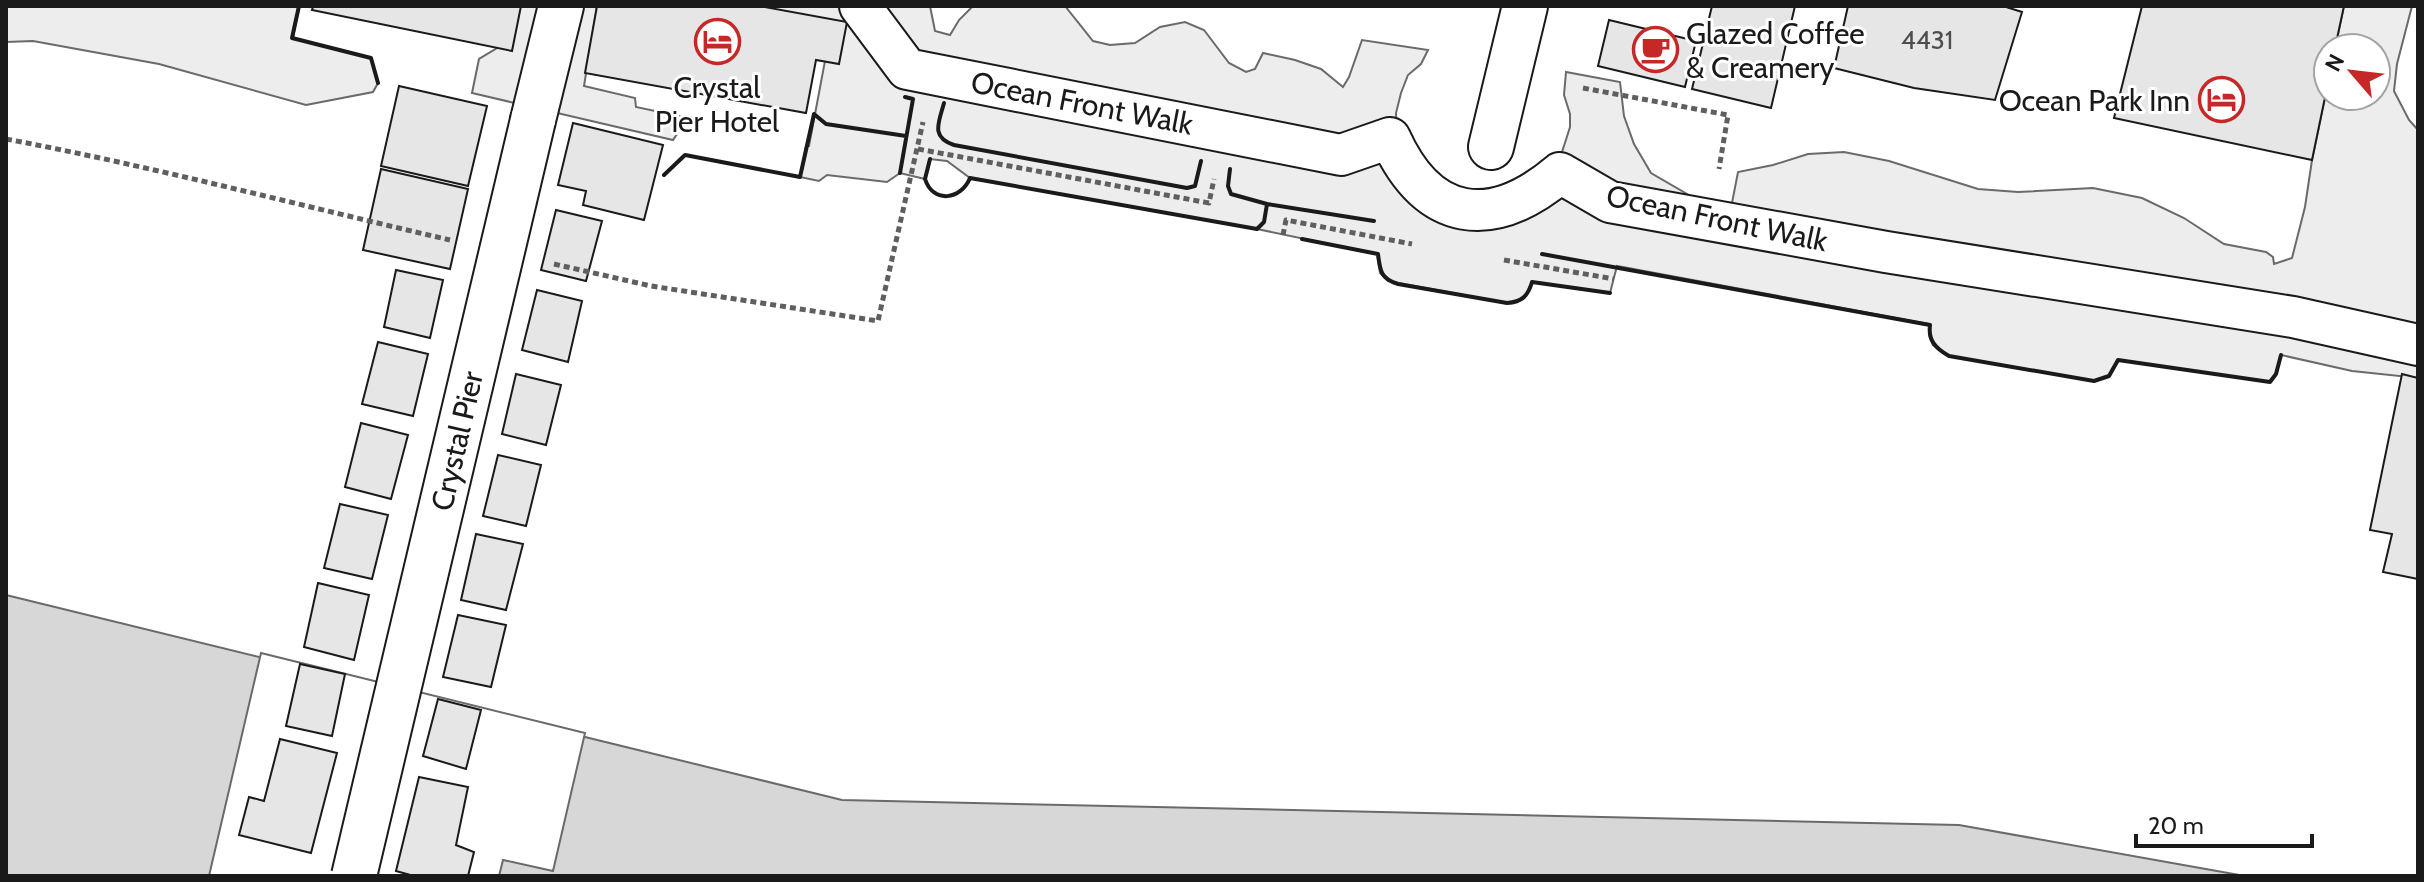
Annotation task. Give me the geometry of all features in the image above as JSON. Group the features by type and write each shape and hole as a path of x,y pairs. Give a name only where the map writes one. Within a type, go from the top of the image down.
{"street":[{"name":"Crystal Pier","path":"354,876 561,6"},
{"name":"Ocean Front Walk","path":"860,6 907,69 1341,155 1390,138 1402,165 1422,187 1440,201 1462,210 1491,210 1516,204 1560,173 1610,202 1886,252 2293,317 2418,345"},
{"path":"1491,147 1525,6"}],"path":[{"path":"1583,88 1728,115 1710,220"},
{"path":"912,176 920,137"},
{"path":"918,149 1209,203 1212,186"},
{"path":"1283,235 1286,220 1374,237"},
{"path":"1545,267 1614,279"}],"shaded area":[{"path":"6,6 299,6 293,38 371,58 378,83 373,92 306,105 159,64 33,41 6,42"},
{"path":"521,6 597,6 584,86 635,98 636,107 688,118 673,140 472,93 479,59 497,48"},
{"path":"759,6 930,6 935,31 950,35 973,6 1065,6 1093,41 1110,45 1135,43 1160,27 1185,22 1204,30 1229,63 1246,72 1255,69 1263,53 1321,69 1343,87 1362,40 1428,50 1421,64 1408,75 1401,93 1396,113 1397,133 1459,199 1540,181 1562,152 1570,127 1564,95 1566,72 1620,82 1624,116 1634,144 1651,173 1701,202 1732,203 1738,172 1808,154 1844,152 1889,161 1978,189 2018,192 2093,188 2142,198 2184,218 2224,244 2266,252 2273,257 2274,264 2292,258 2305,207 2322,112 2392,112 2392,32 2338,32 2344,6 2412,6 2397,64 2394,91 2409,120 2418,130 2418,378 2352,371 2281,355 2276,374 2270,382 2119,360 2109,376 2094,381 1949,356 1933,345 1929,324 1617,266 1610,293 1532,282 1524,298 1507,303 1388,281 1380,273 1377,254 1257,229 970,178 947,161 930,159 925,179 900,173 887,182 827,175 819,181 800,177 825,61"},
{"path":"6,595 842,800 1959,825 2245,876 6,876"}],"pier":[{"path":"261,653 585,733 553,871 503,860 499,876 209,876"}],"building":[{"path":"313,6 521,6 512,51 312,10"},
{"name":"Crystal Pier Hotel","path":"597,6 759,6 847,22 839,64 816,60 806,113 585,73"},
{"path":"1712,6 1795,6 1771,108 1692,89"},
{"name":"Ocean Park Inn","path":"1848,6 2003,6 2022,12 1995,100 1914,88 1834,68"},
{"name":"Ocean Park Inn","path":"2142,6 2344,6 2338,32 2312,32 2312,112 2322,112 2312,160 2114,118"},
{"path":"1609,20 1696,41 1685,87 1598,66"},
{"path":"399,86 487,106 468,186 381,166"},
{"path":"573,123 663,145 644,220 583,205 586,191 558,185"},
{"path":"381,169 468,189 450,269 363,250"},
{"path":"556,210 602,221 586,281 541,270"},
{"path":"396,270 443,280 430,338 384,327"},
{"path":"537,290 582,301 568,362 522,350"},
{"path":"378,342 428,354 413,416 362,404"},
{"path":"516,374 561,385 546,445 502,434"},
{"path":"2402,374 2418,378 2418,579 2383,572 2392,534 2370,530"},
{"path":"361,423 408,435 391,499 345,487"},
{"path":"498,455 541,465 526,526 483,516"},
{"path":"340,504 388,515 372,579 324,568"},
{"path":"476,534 523,544 506,610 461,600"},
{"path":"318,583 369,595 354,660 304,647"},
{"path":"458,615 506,625 491,687 443,677"},
{"path":"300,664 345,674 332,736 286,726"},
{"path":"438,699 481,710 466,769 423,756"},
{"path":"280,739 337,753 311,853 239,835 249,797 264,801"},
{"path":"419,777 468,787 456,845 474,852 468,876 414,876 396,871"}],"wall":[{"path":"299,6 292,38 371,58 378,83"},
{"path":"900,173 913,99 905,97"},
{"path":"944,103 939,133 946,142 954,145 1187,188 1195,186 1201,161"},
{"path":"664,175 685,155 800,177 814,114 826,124 906,136"},
{"path":"930,159 925,179 934,192 947,196 960,191 970,178 1257,229 1264,222 1267,204 1374,221"},
{"path":"1230,169 1228,186 1231,194 1267,204"},
{"path":"1302,239 1378,254 1382,274 1398,284 1507,303 1524,297 1532,282 1610,293"},
{"path":"1542,254 1930,325 1934,343 1949,356 2094,381 2109,376 2118,360 2270,382 2276,374 2281,355"}],"place":[{"name":"Crystal Pier Hotel","path":"717,41"},
{"name":"Glazed Coffee & Creamery","path":"1655,50"},
{"name":"Ocean Park Inn","path":"2221,100"}]}
